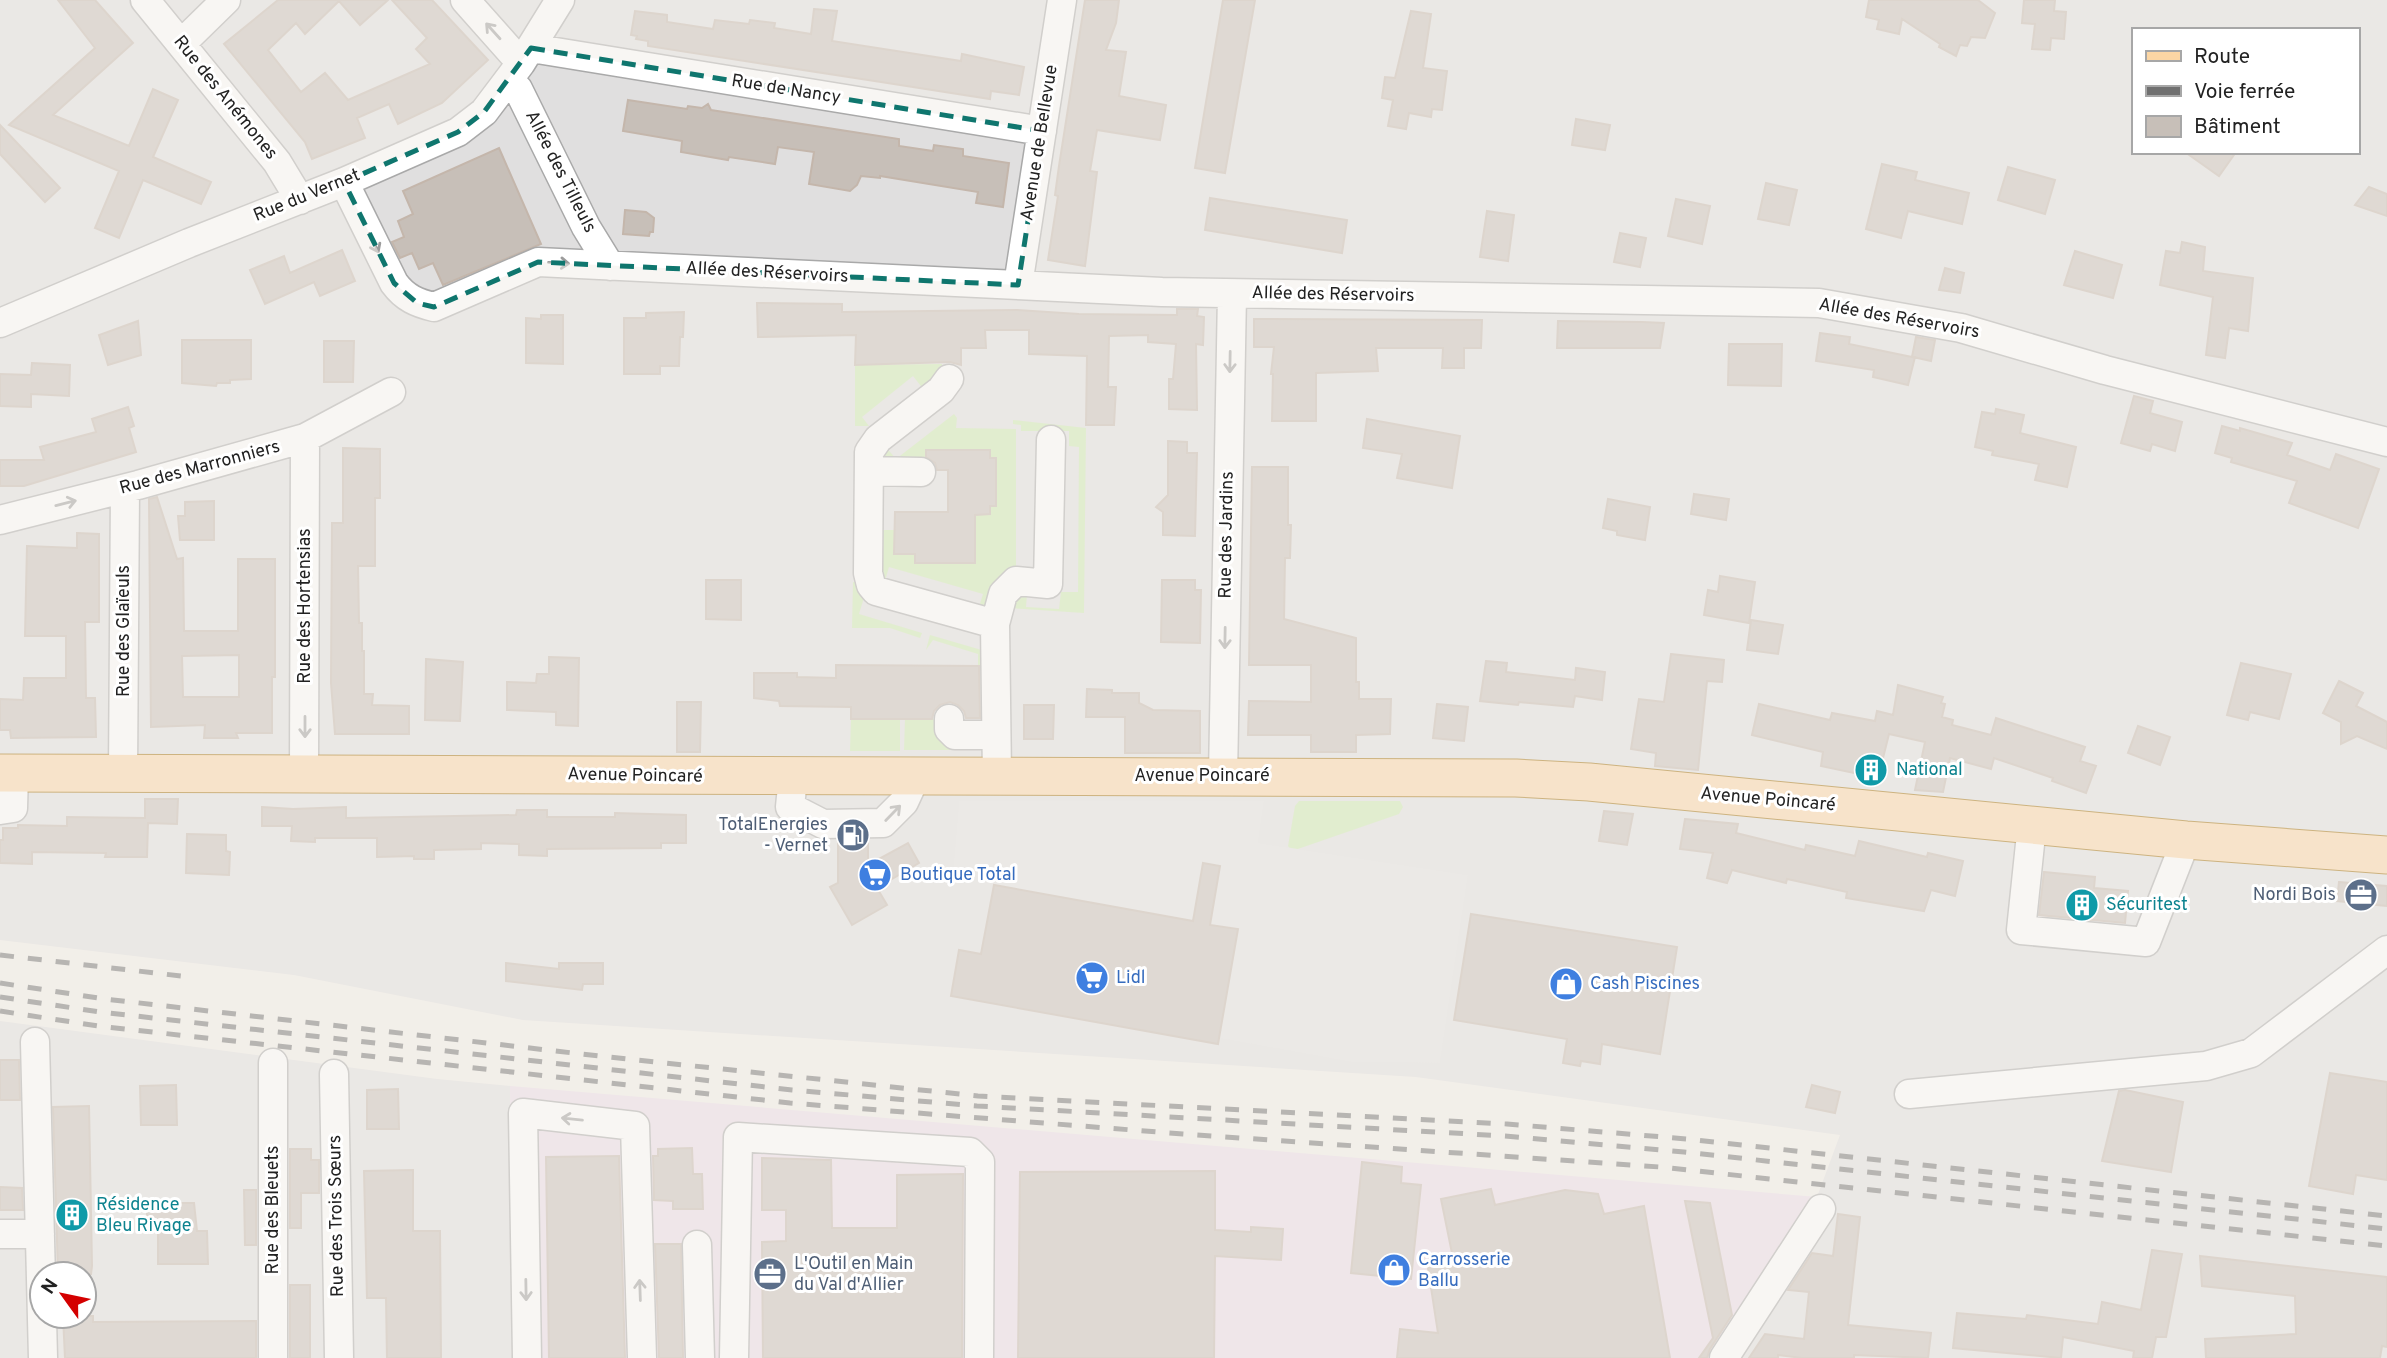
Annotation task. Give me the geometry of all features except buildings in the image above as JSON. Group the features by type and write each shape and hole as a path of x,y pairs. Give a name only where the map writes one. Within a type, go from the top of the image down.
{"main road":[{"name":"Avenue Poincaré","path":"5,774 1435,776 1589,782 2186,840 2387,855"}],"street":[{"name":"Rue des Anémones","path":"145,0 276,162 300,200"},
{"path":"181,44 226,0"},
{"name":"Allée des Tilleuls","path":"465,0 520,64 518,89 586,228 610,265"},
{"name":"Rue du Vernet","path":"0,323 458,132 484,111 520,64 560,0"},
{"name":"Avenue de Bellevue","path":"1018,285 1062,0"},
{"name":"Rue de Nancy","path":"520,64 1042,131"},
{"name":"Allée des Réservoirs","path":"344,181 394,283 402,293 417,303 434,307 538,262 1232,294 1819,303 1961,328 2105,370 2387,442"},
{"name":"Rue des Jardins","path":"1223,776 1232,294"},
{"path":"949,379 941,390 878,439 869,452 868,573 871,585 876,591 995,624"},
{"name":"Rue des Marronniers","path":"0,520 125,489 305,438 391,392"},
{"name":"Rue des Hortensias","path":"304,773 305,438"},
{"path":"997,776 995,624 1003,594 1016,581 1048,584 1051,440"},
{"path":"869,471 921,472"},
{"name":"Rue des Glaïeuls","path":"123,774 125,489"},
{"path":"949,719 950,729 955,735 996,735"},
{"name":"Avenue Poincaré","path":"0,810 13,808 5,774"},
{"path":"2032,825 2021,930 2132,941 2146,942 2186,840"},
{"path":"1909,1094 2206,1066 2251,1053 2387,950"},
{"path":"35,1042 43,1358"},
{"name":"Rue des Bleuets","path":"273,1063 273,1358"},
{"name":"Rue des Trois Sœurs","path":"334,1074 339,1358"},
{"path":"527,1358 523,1113 635,1126 642,1358"},
{"path":"734,1358 738,1137 970,1152 980,1162 979,1358"},
{"path":"1724,1358 1821,1209"},
{"path":"0,1234 40,1234"},
{"path":"697,1245 700,1358"}],"highlighted area":[{"path":"531,48 1042,131 1018,285 538,262 434,307 417,303 394,283 344,182 458,132 484,112"}],"shaded area":[{"path":"0,0 2387,0 2387,1358 1716,1358 1817,1197 1840,1135 1416,1077 523,1020 294,975 0,940"},
{"path":"959,801 1264,801 1258,843 1468,875 1440,1063 1351,1062 1219,1038 1238,929 994,885 972,874 953,871"},
{"path":"0,1021 437,1079 510,1086 513,1358 0,1358"},
{"path":"510,1086 1817,1197 1716,1358 513,1358"}],"green space":[{"path":"942,364 942,374 924,390 913,376 862,417 869,426 855,426 855,365"},
{"path":"954,414 957,418 956,428 1016,429 1016,568 1037,569 989,607 978,610 983,594 889,567 884,584 880,581 882,533 875,530 895,530 894,554 915,554 915,563 975,563 975,515 989,514 990,506 996,506 996,459 926,450 926,463 881,463 885,446 896,459"},
{"path":"1013,420 1086,428 1084,613 1010,608 1015,592 1027,594 1026,607 1059,609 1061,592 1078,592 1079,447 1069,446 1069,431 1021,431 1021,425 1013,424"},
{"path":"853,582 862,583 866,591 859,614 922,633 920,638 890,628 852,628"},
{"path":"930,635 985,651 984,666 978,666 978,654 933,640 926,650"},
{"path":"851,719 900,719 900,751 850,751"},
{"path":"905,719 943,719 986,744 989,750 904,750"},
{"path":"1299,801 1400,801 1403,807 1399,814 1292,851 1288,846 1295,806"}],"railway":[{"path":"0,955 181,976"},
{"path":"0,983 105,999 978,1096 1507,1124 1687,1139 2387,1216"},
{"path":"0,997 100,1012 792,1090 977,1106 1505,1136 1684,1152 2387,1229"},
{"path":"0,1011 98,1026 790,1103 1660,1167 2387,1246"}],"place":[{"name":"National","path":"1871,770"},
{"name":"TotalEnergies - Vernet","path":"853,835"},
{"name":"Boutique Total","path":"875,875"},
{"name":"Nordi Bois","path":"2361,895"},
{"name":"Sécuritest","path":"2082,905"},
{"name":"Lidl","path":"1092,978"},
{"name":"Cash Piscines","path":"1566,984"},
{"name":"Résidence Bleu Rivage","path":"72,1215"},
{"name":"Carrosserie Ballu","path":"1394,1270"},
{"name":"L'Outil en Main du Val d'Allier","path":"770,1274"}]}
